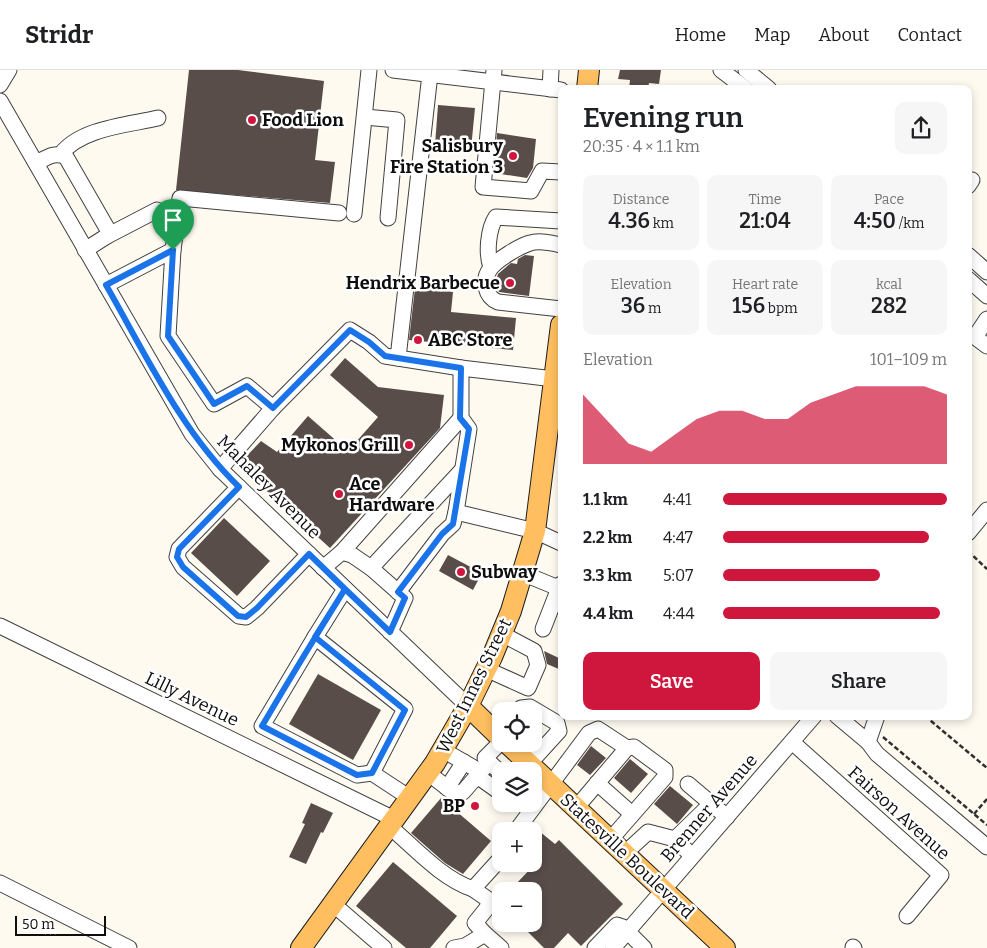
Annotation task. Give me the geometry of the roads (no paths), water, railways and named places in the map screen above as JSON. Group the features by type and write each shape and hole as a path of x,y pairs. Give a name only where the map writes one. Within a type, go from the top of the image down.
{"main road":[{"path":"587,85 589,70"},
{"name":"West Innes Street","path":"301,948 428,773 468,706 502,634 535,531 558,348"},
{"name":"Statesville Boulevard","path":"468,706 725,948"}],"street":[{"path":"0,85 9,70"},
{"path":"354,214 369,70"},
{"path":"399,70 494,76 555,89 551,70"},
{"path":"721,70 741,85"},
{"path":"746,70 764,85"},
{"path":"398,358 438,73"},
{"path":"494,76 483,187 531,191 542,171 558,172"},
{"name":"Mahaley Avenue","path":"0,101 192,434 220,469 468,706"},
{"path":"365,117 397,120 388,218"},
{"path":"61,154 69,144 88,134 158,118"},
{"path":"36,163 54,154 61,154 66,157 108,230 107,236"},
{"path":"273,408 247,386 214,404 168,336 173,250 180,198 338,213"},
{"path":"85,250 107,236 157,210"},
{"path":"558,221 496,218 492,226 488,256 491,266 486,290 494,301 558,309"},
{"path":"491,266 516,249 530,243 558,245"},
{"path":"106,285 173,250"},
{"path":"972,259 987,272"},
{"path":"972,283 987,296"},
{"path":"987,319 975,337 987,346"},
{"path":"220,469 273,408 350,330 369,342 385,356 461,368 554,379"},
{"path":"323,568 342,552 460,418 461,368"},
{"path":"398,592 442,534 453,524 469,429 460,418"},
{"path":"371,568 462,470"},
{"path":"239,487 179,549 177,557 183,567 238,616 246,617 309,554"},
{"path":"972,528 987,510"},
{"path":"456,512 535,531 558,542"},
{"path":"342,552 352,555 371,568 405,598 390,632"},
{"path":"522,573 558,585"},
{"path":"345,589 262,726 357,775 372,773 410,798"},
{"path":"543,629 558,591"},
{"name":"Lilly Avenue","path":"0,626 392,823 434,866 462,885 473,889"},
{"path":"502,634 534,650 538,666 523,702"},
{"path":"315,637 405,710 372,773"},
{"path":"486,669 528,688"},
{"path":"542,713 557,722 559,731 542,741"},
{"name":"Brenner Avenue","path":"613,948 792,742 807,720"},
{"path":"842,720 868,742 877,754 987,847"},
{"path":"868,742 874,722"},
{"path":"428,773 454,793 463,792 482,770 485,758 518,755 598,729 627,748"},
{"name":"Fairson Avenue","path":"792,742 942,875 907,916"},
{"path":"576,808 627,748 634,746 665,770 665,777 610,840"},
{"path":"442,750 482,770 492,771"},
{"path":"516,822 518,755"},
{"path":"447,788 464,762"},
{"path":"482,770 492,782"},
{"path":"597,783 632,814"},
{"path":"688,784 727,817"},
{"path":"675,839 711,804"},
{"path":"624,854 648,832 675,839 692,856"},
{"path":"492,868 473,889 489,900 487,908 475,923 501,948"},
{"path":"0,883 129,948"},
{"path":"333,904 384,948"},
{"path":"595,948 617,925 648,948"},
{"path":"454,948 465,946 486,934"}],"place":[{"name":"Food Lion","path":"252,120"},
{"name":"Salisbury Fire Station 3","path":"513,156"},
{"name":"Hendrix Barbecue","path":"510,283"},
{"name":"ABC Store","path":"418,340"},
{"name":"Mykonos Grill","path":"409,445"},
{"name":"Ace Hardware","path":"339,494"},
{"name":"Subway","path":"461,572"},
{"name":"BP","path":"475,806"}]}
